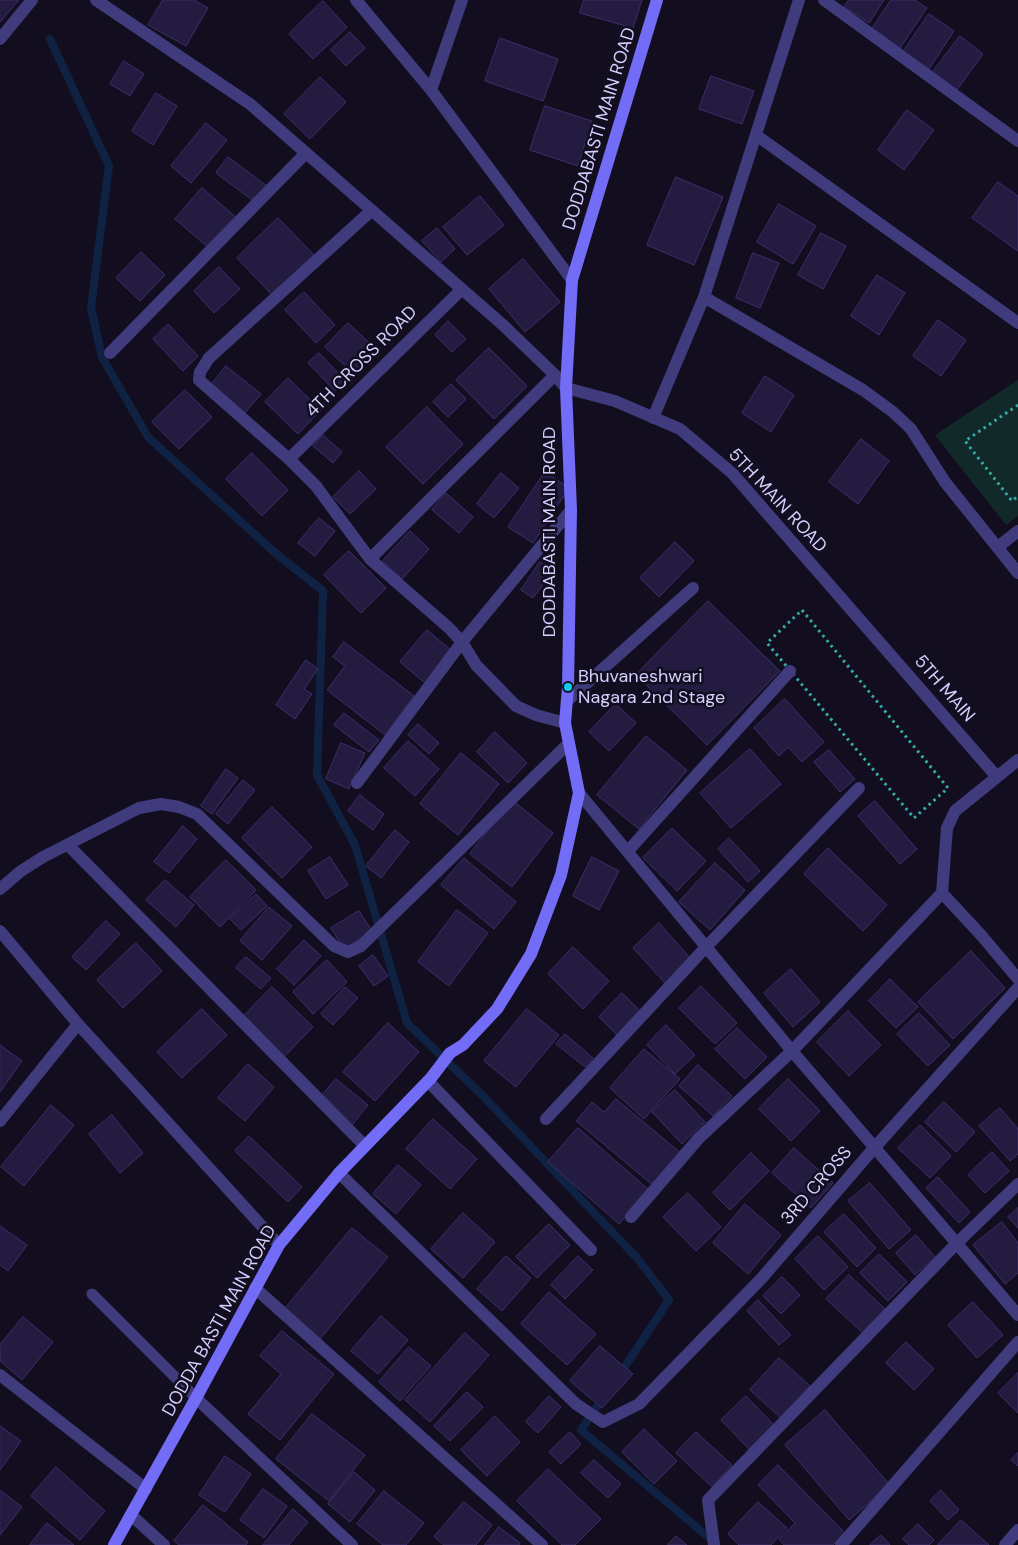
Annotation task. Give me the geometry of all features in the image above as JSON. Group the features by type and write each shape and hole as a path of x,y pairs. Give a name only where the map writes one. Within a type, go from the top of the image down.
{"street":[{"path":"0,39 32,0"},
{"path":"96,0 250,104 503,325 566,388"},
{"path":"356,0 431,90 572,280"},
{"path":"431,90 462,0"},
{"name":"DODDABASTI MAIN ROAD","path":"462,1045 497,1009 531,954 560,875 579,793 565,723 571,510 566,388 572,280 658,0"},
{"path":"653,418 704,297 799,0"},
{"path":"824,0 1018,141"},
{"path":"756,135 1018,323"},
{"path":"110,353 305,154"},
{"path":"371,211 209,358 200,372 199,380 289,459 316,486 370,559 449,628 462,642 476,665 516,706 536,715 565,723"},
{"name":"4TH CROSS ROAD","path":"289,459 461,290"},
{"path":"704,297 863,390 893,412 911,429 945,482 1018,573"},
{"path":"370,559 555,375"},
{"name":"5TH MAIN ROAD","path":"566,388 615,401 680,429 732,473 865,625"},
{"path":"357,783 462,642 571,510"},
{"path":"998,547 1018,531"},
{"path":"567,701 692,588"},
{"name":"5TH MAIN","path":"865,625 997,777"},
{"path":"628,851 790,671"},
{"path":"0,890 21,871 43,857 139,808 161,804 179,807 197,814 334,946 348,952 361,946 569,743"},
{"path":"631,1217 699,1138 792,1050 942,893 948,828 955,811 1018,760"},
{"path":"546,1119 707,946 859,788"},
{"path":"579,793 792,1050 1018,1315"},
{"path":"68,845 365,1146"},
{"path":"942,893 1018,979"},
{"path":"0,931 78,1024 279,1245"},
{"name":"3RD CROSS","path":"339,1173 576,1404 603,1422 639,1404 761,1279 875,1147 1018,988"},
{"path":"0,1121 78,1024"},
{"name":"DODDA BASTI MAIN ROAD","path":"114,1545 279,1245 339,1173 429,1080 450,1053 462,1045"},
{"path":"429,1080 591,1250"},
{"path":"714,1545 708,1500 957,1243 1018,1184"},
{"path":"255,1288 542,1545"},
{"path":"841,1545 1018,1342"},
{"path":"0,1375 146,1489"},
{"path":"196,1398 352,1545"},
{"path":"130,1515 164,1545"},
{"path":"1005,1545 1018,1530"}],"lane":[{"path":"92,1294 196,1398"}],"path":[{"path":"1018,404 965,441 1012,501 1018,496"},
{"path":"802,610 948,788 914,818 790,671 767,643 802,610"}],"green space":[{"path":"1018,380 1018,516 1006,525 935,435"}],"building":[{"path":"0,0 19,0 0,22"},
{"path":"163,0 194,0 208,8 186,46 148,25"},
{"path":"584,0 642,0 633,28 580,13"},
{"path":"849,0 884,0 869,23 844,7"},
{"path":"891,0 915,0 927,8 900,48 872,29"},
{"path":"323,1 347,27 313,59 289,34"},
{"path":"929,14 954,31 929,69 903,52"},
{"path":"350,32 365,48 346,66 331,50"},
{"path":"960,36 983,54 956,91 932,73"},
{"path":"500,38 558,59 543,101 485,81"},
{"path":"124,61 144,74 130,96 110,84"},
{"path":"711,76 754,91 742,124 699,109"},
{"path":"320,77 346,102 310,139 284,114"},
{"path":"156,93 177,106 153,145 132,131"},
{"path":"545,106 592,121 578,166 530,150"},
{"path":"907,110 934,130 904,170 878,150"},
{"path":"206,123 227,140 191,183 171,166"},
{"path":"228,157 267,186 255,202 216,173"},
{"path":"676,177 723,197 694,265 647,245"},
{"path":"998,182 1018,196 1018,251 972,218"},
{"path":"202,188 238,219 211,250 175,219"},
{"path":"480,196 504,225 467,255 443,227"},
{"path":"779,204 816,226 793,264 757,242"},
{"path":"278,218 314,255 272,295 237,258"},
{"path":"437,228 455,249 441,262 422,241"},
{"path":"821,233 846,246 823,289 798,275"},
{"path":"141,252 165,275 140,301 116,278"},
{"path":"753,253 779,263 760,308 736,298"},
{"path":"523,259 560,302 525,332 489,289"},
{"path":"219,267 240,289 214,313 194,291"},
{"path":"877,275 905,293 879,335 851,316"},
{"path":"304,292 335,325 316,343 285,310"},
{"path":"938,320 966,340 941,376 913,356"},
{"path":"448,321 466,339 452,352 435,335"},
{"path":"348,323 376,349 354,374 325,347"},
{"path":"168,324 198,356 183,371 153,339"},
{"path":"489,348 527,386 494,419 456,380"},
{"path":"319,353 346,381 335,391 308,363"},
{"path":"226,366 261,394 244,414 210,386"},
{"path":"765,376 794,395 771,432 742,413"},
{"path":"288,378 321,410 298,434 265,402"},
{"path":"451,384 466,399 448,417 433,402"},
{"path":"185,390 212,417 179,449 152,422"},
{"path":"427,407 463,444 423,484 386,447"},
{"path":"323,435 342,452 333,463 313,446"},
{"path":"861,439 889,461 858,504 829,482"},
{"path":"252,453 288,490 262,516 226,479"},
{"path":"359,471 376,489 350,514 333,497"},
{"path":"545,472 569,488 533,543 508,527"},
{"path":"501,473 519,488 494,518 477,504"},
{"path":"446,493 473,517 459,533 432,510"},
{"path":"319,518 335,531 315,556 298,543"},
{"path":"410,531 429,549 402,579 383,561"},
{"path":"675,542 694,561 659,597 640,578"},
{"path":"349,551 386,588 361,613 324,575"},
{"path":"540,562 553,571 533,598 521,590"},
{"path":"708,601 780,671 707,745 636,675"},
{"path":"427,630 452,651 425,683 400,662"},
{"path":"344,642 414,696 385,735 327,690 345,666 333,657"},
{"path":"306,660 318,669 304,689 312,694 295,719 276,705"},
{"path":"785,699 824,742 802,762 788,747 779,756 754,728"},
{"path":"616,704 636,723 609,751 589,732"},
{"path":"344,713 379,740 369,752 334,725"},
{"path":"418,724 439,743 429,754 408,735"},
{"path":"495,732 527,763 508,783 477,752"},
{"path":"646,736 687,770 639,829 597,795"},
{"path":"408,741 439,769 415,796 384,768"},
{"path":"341,743 365,753 349,789 326,779"},
{"path":"750,749 781,784 731,828 700,793"},
{"path":"829,750 855,779 840,792 814,762"},
{"path":"461,753 499,784 458,835 420,804"},
{"path":"226,769 238,778 212,814 201,806"},
{"path":"243,780 255,790 228,824 216,814"},
{"path":"360,795 384,814 373,830 348,811"},
{"path":"512,800 553,833 512,887 470,854"},
{"path":"875,801 917,849 900,864 858,816"},
{"path":"272,807 312,847 282,878 242,838"},
{"path":"183,826 197,839 169,873 154,862"},
{"path":"672,828 706,861 677,891 643,858"},
{"path":"395,830 409,842 381,878 366,866"},
{"path":"729,838 760,871 748,882 718,849"},
{"path":"828,848 887,905 863,931 804,874"},
{"path":"330,857 348,885 326,899 308,871"},
{"path":"592,857 619,871 599,910 573,896"},
{"path":"464,858 516,902 494,929 441,885"},
{"path":"226,860 256,890 220,927 190,897"},
{"path":"715,863 745,890 710,930 679,902"},
{"path":"165,880 194,905 176,927 146,900"},
{"path":"256,894 267,906 241,930 230,919"},
{"path":"269,907 292,926 262,960 240,941"},
{"path":"457,910 488,933 449,986 418,962"},
{"path":"359,911 372,931 344,949 331,928"},
{"path":"106,921 120,934 86,970 72,957"},
{"path":"659,923 692,960 666,984 633,948"},
{"path":"304,940 321,956 294,985 277,969"},
{"path":"136,943 162,971 123,1008 97,980"},
{"path":"573,947 609,981 583,1009 548,974"},
{"path":"971,951 1005,988 953,1039 918,1002"},
{"path":"373,955 388,976 374,986 359,966"},
{"path":"246,957 271,978 261,989 236,968"},
{"path":"327,960 347,982 313,1014 293,992"},
{"path":"791,969 820,1002 793,1027 764,993"},
{"path":"890,979 918,1007 896,1028 869,1001"},
{"path":"701,986 737,1023 715,1044 679,1008"},
{"path":"272,987 313,1027 283,1058 243,1017"},
{"path":"345,987 358,998 333,1025 321,1014"},
{"path":"622,993 641,1012 618,1036 599,1017"},
{"path":"202,1009 227,1035 182,1078 157,1052"},
{"path":"527,1009 559,1035 516,1087 484,1061"},
{"path":"848,1011 881,1045 849,1076 817,1042"},
{"path":"919,1013 950,1045 928,1066 897,1034"},
{"path":"388,1023 419,1052 375,1101 343,1072"},
{"path":"666,1025 695,1055 675,1074 647,1045"},
{"path":"737,1028 767,1057 745,1079 715,1049"},
{"path":"565,1034 593,1058 585,1067 556,1044"},
{"path":"0,1045 22,1061 0,1092"},
{"path":"644,1049 680,1079 644,1119 610,1088"},
{"path":"248,1064 274,1087 245,1121 218,1098"},
{"path":"698,1065 732,1096 713,1116 679,1086"},
{"path":"336,1079 368,1105 352,1125 320,1098"},
{"path":"788,1079 820,1111 791,1141 759,1109"},
{"path":"675,1090 705,1122 682,1144 652,1112"},
{"path":"616,1099 682,1154 655,1187 576,1121 592,1102 604,1112"},
{"path":"944,1102 975,1132 956,1152 925,1122"},
{"path":"51,1105 74,1125 24,1186 1,1167"},
{"path":"1000,1108 1018,1129 1018,1154 1010,1161 979,1126"},
{"path":"112,1115 143,1153 120,1173 89,1134"},
{"path":"433,1119 477,1159 450,1189 406,1149"},
{"path":"920,1125 951,1156 930,1178 898,1148"},
{"path":"578,1128 649,1190 619,1224 548,1162"},
{"path":"249,1136 302,1187 288,1202 235,1151"},
{"path":"794,1148 833,1183 811,1208 772,1173"},
{"path":"992,1152 1009,1171 985,1193 968,1175"},
{"path":"751,1153 769,1171 730,1210 713,1193"},
{"path":"398,1165 421,1185 396,1214 373,1194"},
{"path":"938,1177 970,1212 959,1223 926,1188"},
{"path":"870,1183 911,1230 889,1249 848,1201"},
{"path":"688,1193 721,1227 696,1251 663,1217"},
{"path":"745,1204 781,1235 748,1274 713,1243"},
{"path":"1018,1208 1018,1228 1008,1217"},
{"path":"463,1213 495,1242 463,1278 431,1249"},
{"path":"844,1214 876,1248 857,1267 824,1232"},
{"path":"1002,1222 1018,1243 1018,1273 1005,1284 973,1245"},
{"path":"549,1224 570,1245 537,1278 516,1257"},
{"path":"0,1226 27,1245 8,1271 0,1265"},
{"path":"352,1228 388,1257 320,1339 285,1309"},
{"path":"916,1235 935,1257 915,1275 896,1253"},
{"path":"818,1236 848,1267 824,1290 795,1259"},
{"path":"879,1254 907,1282 888,1301 860,1273"},
{"path":"506,1256 531,1278 502,1311 477,1289"},
{"path":"578,1256 593,1270 565,1299 551,1285"},
{"path":"849,1275 885,1309 863,1333 826,1299"},
{"path":"782,1277 800,1295 781,1314 763,1296"},
{"path":"549,1292 596,1334 567,1365 521,1324"},
{"path":"758,1300 791,1335 779,1345 747,1311"},
{"path":"973,1302 1003,1335 977,1358 948,1325"},
{"path":"381,1316 408,1340 378,1374 351,1351"},
{"path":"23,1317 53,1342 22,1380 0,1361 0,1345"},
{"path":"282,1331 334,1374 280,1440 248,1414 281,1374 260,1356"},
{"path":"465,1333 489,1355 430,1422 405,1400"},
{"path":"906,1342 934,1369 914,1390 886,1363"},
{"path":"600,1346 633,1374 602,1408 570,1381"},
{"path":"409,1347 431,1366 400,1401 379,1382"},
{"path":"779,1358 810,1386 781,1418 750,1390"},
{"path":"1018,1373 1018,1413 998,1393"},
{"path":"467,1392 483,1407 450,1441 434,1426"},
{"path":"549,1396 561,1407 538,1433 526,1422"},
{"path":"746,1396 774,1425 749,1449 721,1420"},
{"path":"825,1410 890,1485 849,1520 785,1445"},
{"path":"312,1414 365,1455 329,1501 276,1459"},
{"path":"495,1416 520,1442 487,1476 461,1450"},
{"path":"0,1426 21,1441 0,1470"},
{"path":"644,1429 677,1461 654,1484 622,1452"},
{"path":"570,1432 581,1444 561,1464 549,1452"},
{"path":"696,1432 732,1465 712,1487 676,1453"},
{"path":"1018,1453 1018,1466 1011,1460"},
{"path":"225,1456 251,1474 225,1512 199,1495"},
{"path":"594,1460 621,1484 608,1498 581,1473"},
{"path":"778,1465 845,1533 833,1545 784,1545 779,1539 795,1523 758,1485"},
{"path":"56,1467 105,1511 80,1540 31,1496"},
{"path":"548,1469 601,1519 575,1545 562,1545 517,1501"},
{"path":"354,1472 375,1490 350,1522 328,1504"},
{"path":"263,1489 287,1506 264,1538 240,1520"},
{"path":"0,1490 22,1507 0,1535"},
{"path":"941,1490 959,1510 948,1520 930,1501"},
{"path":"384,1491 424,1523 406,1545 383,1545 357,1524"},
{"path":"464,1502 492,1525 476,1545 444,1545 434,1537"},
{"path":"758,1502 787,1528 771,1545 739,1545 728,1534"},
{"path":"203,1505 248,1542 246,1545 179,1545 174,1541"},
{"path":"293,1509 308,1522 289,1545 263,1545"},
{"path":"961,1520 989,1545 938,1545"},
{"path":"47,1523 74,1545 30,1545"},
{"path":"918,1524 934,1540 929,1545 909,1545 903,1539"},
{"path":"499,1527 520,1543 519,1545 485,1545"},
{"path":"881,1535 890,1545 870,1545"},
{"path":"676,1536 687,1545 668,1545"}],"waterway":[{"path":"50,39 109,166 91,308 102,357 148,437 274,552 323,591 317,775 355,845 407,1023 482,1095 637,1258 669,1300 620,1374"},
{"path":"603,1398 581,1430 713,1541"}],"place":[{"name":"Bhuvaneshwari Nagara 2nd Stage","path":"568,687"}]}
